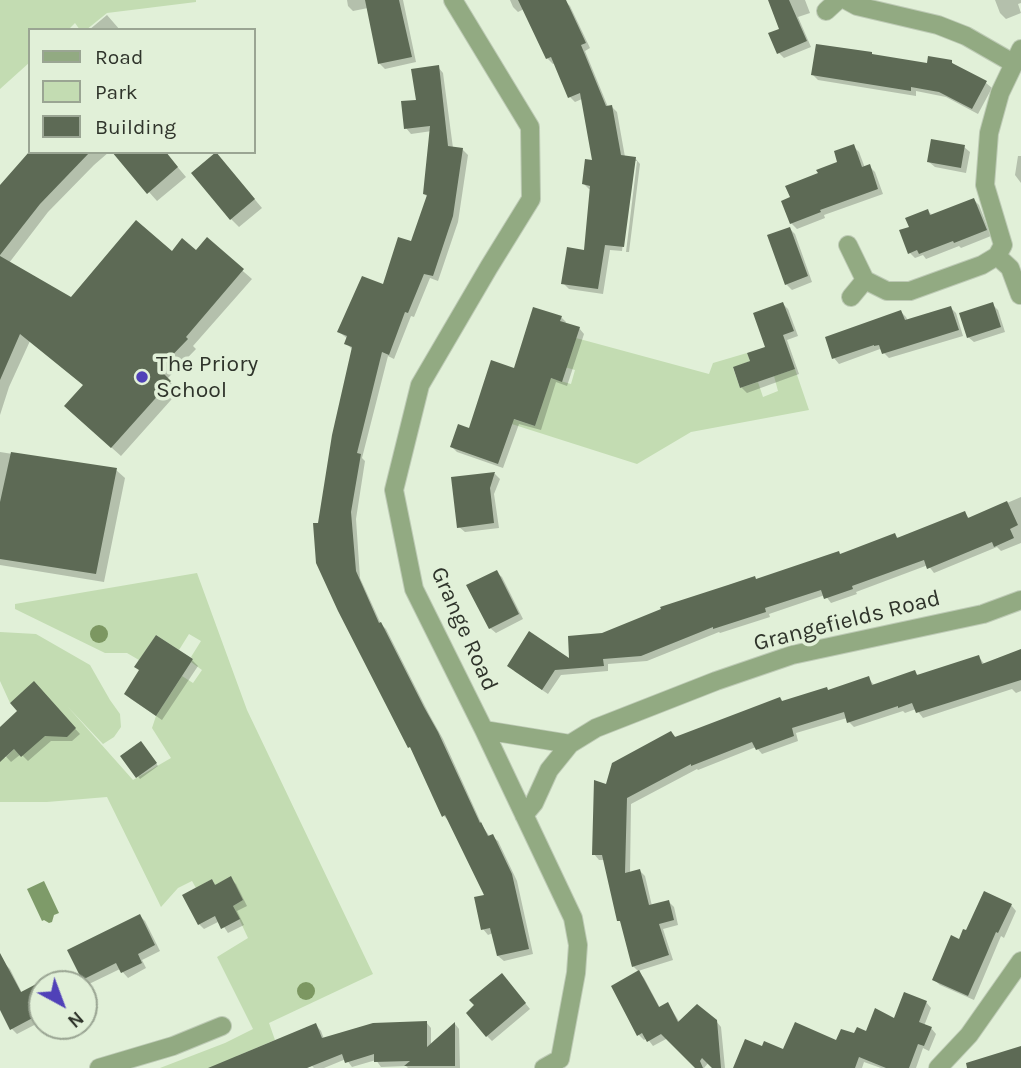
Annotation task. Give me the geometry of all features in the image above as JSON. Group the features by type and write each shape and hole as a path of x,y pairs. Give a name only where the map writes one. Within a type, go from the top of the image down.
{"street":[{"name":"Grange Road","path":"453,0 530,127 531,199 420,385 394,490 414,589 573,918 578,946 565,1063 544,1068"},
{"path":"846,0 857,6 938,25 1017,56 1000,93 989,133 985,185 1003,245 997,257 910,291 887,291 865,280 848,245"},
{"path":"997,257 1010,268 1020,295"},
{"path":"851,296 865,280"},
{"name":"Grangefields Road","path":"524,815 534,803 549,769 570,744 596,728 716,681 792,656 983,614 1021,600"},
{"path":"484,730 570,744"},
{"path":"938,1068 969,1035 1021,961"},
{"path":"99,1068 173,1046 222,1026"}],"green space":[{"path":"0,0 196,0 107,13 88,28 79,28 75,23 70,28 28,28 28,64 0,89"},
{"path":"576,338 709,374 713,363 747,353 750,361 733,368 740,388 758,382 763,397 778,391 774,376 795,369 809,410 691,432 637,464 496,419 497,414 535,426 541,408 525,403 550,378 571,384 575,370 554,364"},
{"path":"197,573 247,710 373,974 269,1023 275,1040 237,1056 242,1068 160,1068 253,1029 217,957 248,938 233,906 243,900 231,877 215,885 212,879 196,888 192,881 178,888 161,907 107,797 47,802 0,802 0,753 5,758 14,749 21,757 34,682 10,703 0,681 0,632 36,634 90,665 120,714 121,727 114,737 103,744 68,707 133,780 171,758 152,728 156,716 182,676 193,683 202,670 191,662 191,657 201,641 189,634 179,650 156,635 139,660 127,653 105,653 15,609 15,604"}],"shaded area":[{"path":"44,881 59,913 54,915 49,923 42,921 27,889"}],"building":[{"path":"365,0 399,0 412,57 378,64"},
{"path":"518,0 566,0 586,43 581,45 606,106 612,105 621,155 636,157 624,247 605,245 598,289 561,284 567,247 584,250 590,186 582,184 585,159 592,160 580,93 568,98 551,57 546,59"},
{"path":"768,0 789,0 807,41 777,54 768,33 779,29"},
{"path":"816,44 927,63 928,56 952,60 952,63 987,81 972,109 939,92 911,87 911,91 811,75"},
{"path":"439,65 448,146 463,148 453,216 433,276 424,274 408,313 405,312 389,355 382,352 357,453 361,454 351,512 356,571 379,623 381,622 438,732 480,823 488,836 493,834 512,874 529,949 497,956 490,928 481,930 474,897 484,895 445,815 442,817 410,747 408,748 338,611 316,563 313,523 318,523 332,435 352,347 344,344 347,336 337,332 362,276 383,284 398,237 411,241 427,195 423,194 430,126 404,129 401,101 416,100 411,69"},
{"path":"931,139 965,145 961,168 927,162"},
{"path":"854,144 862,167 870,164 878,189 790,224 781,201 790,197 785,186 837,162 834,151"},
{"path":"28,153 88,154 40,204 0,255 0,185"},
{"path":"114,154 168,154 178,167 147,194"},
{"path":"214,154 218,154 255,199 230,220 191,173"},
{"path":"974,198 987,230 919,254 917,250 908,254 899,230 909,227 905,218 928,209 930,215"},
{"path":"136,220 172,251 182,238 196,250 207,237 244,269 186,337 188,339 159,369 171,381 111,448 64,406 83,385 20,334 0,380 0,256 71,297"},
{"path":"790,227 808,276 785,285 767,235"},
{"path":"783,302 794,331 783,335 795,369 740,388 733,367 750,361 747,353 765,347 753,313"},
{"path":"993,302 1001,327 967,338 959,313"},
{"path":"951,306 959,330 882,354 879,345 874,345 832,359 825,337 901,310 905,320"},
{"path":"533,307 562,316 560,321 580,327 562,382 551,378 535,426 514,419 498,464 450,447 458,424 469,428 491,360 514,368"},
{"path":"11,452 117,468 96,574 0,559 0,502"},
{"path":"495,472 490,488 494,523 457,528 451,477"},
{"path":"1007,501 1018,525 1010,529 1014,538 994,547 992,542 927,569 924,560 824,599 821,590 765,608 766,612 713,627 641,656 603,659 604,666 555,670 542,690 507,666 529,631 569,658 568,636 602,633 661,609 660,607 755,576 756,579 839,551 840,554 895,533 897,538 965,511 968,518"},
{"path":"497,570 519,614 489,629 466,585"},
{"path":"156,635 193,659 156,716 124,694 139,670 134,667"},
{"path":"1021,649 1021,680 916,713 912,703 847,723 844,712 792,728 794,736 756,750 752,742 691,764 627,798 625,873 640,869 649,905 669,900 674,920 659,924 669,955 632,967 620,921 617,921 602,855 592,855 594,780 606,784 612,763 671,731 675,737 780,697 782,701 827,687 828,690 869,676 872,685 915,670 917,675 979,655 982,664"},
{"path":"34,681 76,728 67,737 45,736 21,757 14,749 0,762 0,727 17,711 10,703"},
{"path":"141,741 157,763 136,778 120,756"},
{"path":"231,876 243,900 233,906 240,919 221,929 215,916 198,925 182,895 212,879 215,885"},
{"path":"984,891 1012,904 998,933 996,932 968,996 932,980 951,935 959,939 963,929 966,930"},
{"path":"140,914 155,945 138,954 142,963 121,973 116,963 98,972 77,970 67,950"},
{"path":"0,953 21,992 28,988 28,1020 10,1030 0,1010"},
{"path":"639,970 659,1007 668,1002 678,1022 697,1004 717,1020 721,1068 712,1068 702,1058 700,1061 703,1068 695,1068 661,1034 647,1042 642,1033 637,1036 611,986"},
{"path":"502,973 526,1003 486,1037 466,1013 474,1005 469,1000"},
{"path":"904,992 927,1001 919,1022 932,1027 924,1046 918,1044 909,1068 886,1068 859,1057 855,1068 733,1068 745,1039 762,1046 764,1041 783,1049 795,1022 836,1040 841,1029 854,1033 857,1027 866,1031 875,1008 894,1018"},
{"path":"427,1021 427,1047 455,1022 455,1066 404,1066 410,1061 374,1062 374,1054 345,1063 342,1054 307,1068 208,1068 316,1023 322,1038 373,1023"},
{"path":"1021,1046 1021,1068 967,1068 966,1063"}],"place":[{"name":"The Priory School","path":"142,377"}]}
